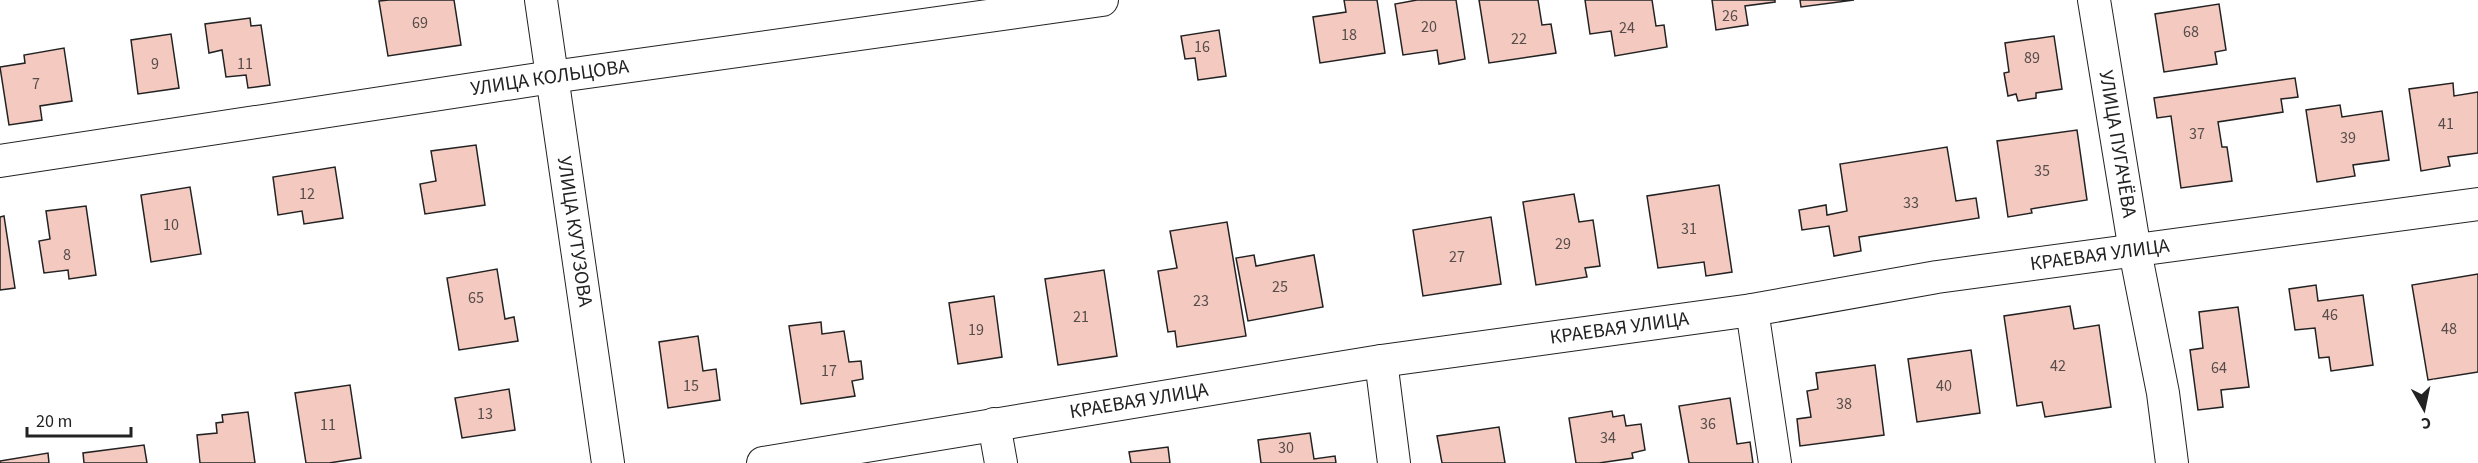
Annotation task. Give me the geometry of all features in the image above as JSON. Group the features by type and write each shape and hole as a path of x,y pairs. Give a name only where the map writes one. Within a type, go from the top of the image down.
{"street":[{"name":"УЛИЦА КУТУЗОВА","path":"541,0 608,463"},
{"name":"УЛИЦА КОЛЬЦОВА","path":"0,161 552,77 1102,0"},
{"name":"УЛИЦА ПУГАЧЁВА","path":"2094,0 2135,251 2163,393 2172,463"},
{"name":"КРАЕВАЯ УЛИЦА","path":"763,463 1381,361 1752,310 1937,278 2478,204"},
{"path":"1752,310 1775,463"},
{"path":"1381,361 1394,463"},
{"path":"994,424 1001,463"}],"building":[{"path":"454,0 461,45 388,56 379,1"},
{"path":"1344,0 1377,0 1385,53 1320,63 1313,17 1346,12"},
{"path":"1417,0 1456,0 1465,59 1439,64 1437,50 1403,55 1395,4"},
{"path":"1479,0 1538,0 1542,25 1551,24 1556,53 1489,63"},
{"path":"1585,0 1652,0 1656,26 1664,25 1667,47 1615,56 1611,31 1590,34"},
{"path":"1712,0 1775,0 1775,2 1745,6 1748,25 1716,30"},
{"path":"1800,0 1854,0 1801,7"},
{"path":"2219,4 2226,50 2215,52 2217,64 2164,72 2155,14"},
{"path":"250,18 251,26 261,25 270,85 248,88 246,75 226,77 222,50 209,53 205,24"},
{"path":"1219,30 1226,76 1198,80 1195,58 1185,59 1181,36"},
{"path":"171,34 179,88 138,94 131,40"},
{"path":"2054,36 2062,89 2036,93 2036,98 2018,101 2016,94 2008,96 2004,73 2009,72 2005,43"},
{"path":"64,48 72,101 40,106 42,120 9,125 0,67 25,63 24,55"},
{"path":"2295,78 2298,97 2281,99 2283,112 2218,122 2222,147 2227,147 2232,181 2181,188 2171,116 2157,118 2154,98"},
{"path":"2453,83 2454,96 2478,92 2478,153 2448,157 2450,166 2421,171 2409,89"},
{"path":"2340,105 2342,117 2382,111 2389,160 2353,165 2355,176 2317,182 2306,110"},
{"path":"2077,130 2087,200 2031,209 2032,213 2008,217 1997,141"},
{"path":"476,145 485,205 425,214 420,184 436,181 431,151"},
{"path":"1947,147 1956,201 1976,198 1979,218 1859,237 1861,251 1834,256 1829,226 1802,230 1799,210 1826,205 1827,215 1847,211 1840,164"},
{"path":"335,167 343,218 304,224 302,211 278,215 273,177"},
{"path":"1719,185 1732,272 1706,276 1704,262 1658,268 1647,196"},
{"path":"190,187 201,254 151,262 141,195"},
{"path":"1574,194 1579,222 1593,220 1600,266 1585,268 1587,277 1536,285 1523,202"},
{"path":"86,206 96,275 69,279 68,270 44,273 39,241 50,239 46,211"},
{"path":"4,216 15,288 0,290 0,217"},
{"path":"1491,217 1501,284 1423,296 1413,230"},
{"path":"1227,222 1246,336 1177,347 1175,331 1168,332 1158,271 1177,268 1170,231"},
{"path":"1254,255 1256,266 1314,255 1323,307 1248,321 1236,258"},
{"path":"497,269 505,319 514,317 518,341 459,350 447,278"},
{"path":"1104,270 1117,356 1058,365 1045,279"},
{"path":"2478,274 2478,372 2428,380 2412,285"},
{"path":"2316,285 2318,301 2363,295 2373,365 2331,371 2329,357 2319,358 2315,328 2295,330 2289,289"},
{"path":"994,296 1002,357 958,364 949,303"},
{"path":"2070,306 2074,329 2099,325 2111,407 2045,417 2042,402 2017,406 2004,316"},
{"path":"2238,307 2249,387 2221,390 2223,407 2198,410 2190,350 2203,348 2199,312"},
{"path":"821,322 822,334 844,331 849,362 861,361 863,379 852,381 855,396 801,404 789,326"},
{"path":"698,336 703,371 716,369 720,400 668,408 659,342"},
{"path":"1971,350 1980,413 1917,422 1908,359"},
{"path":"1875,365 1884,435 1800,446 1797,419 1811,417 1807,391 1818,389 1816,373"},
{"path":"350,385 361,458 329,463 306,463 295,393"},
{"path":"509,389 515,430 462,438 455,398"},
{"path":"1730,398 1737,444 1750,442 1753,463 1689,463 1679,406"},
{"path":"1612,411 1613,417 1624,415 1626,426 1641,424 1645,450 1632,453 1633,458 1599,463 1576,463 1569,418"},
{"path":"248,412 255,463 200,463 197,435 217,433 216,423 223,422 222,415"},
{"path":"1499,427 1505,463 1442,463 1437,436"},
{"path":"1310,433 1314,459 1335,456 1336,463 1261,463 1258,440"},
{"path":"144,445 147,463 84,463 83,453"},
{"path":"1168,447 1170,463 1131,463 1129,452"},
{"path":"48,453 49,463 0,463 0,461"}]}
